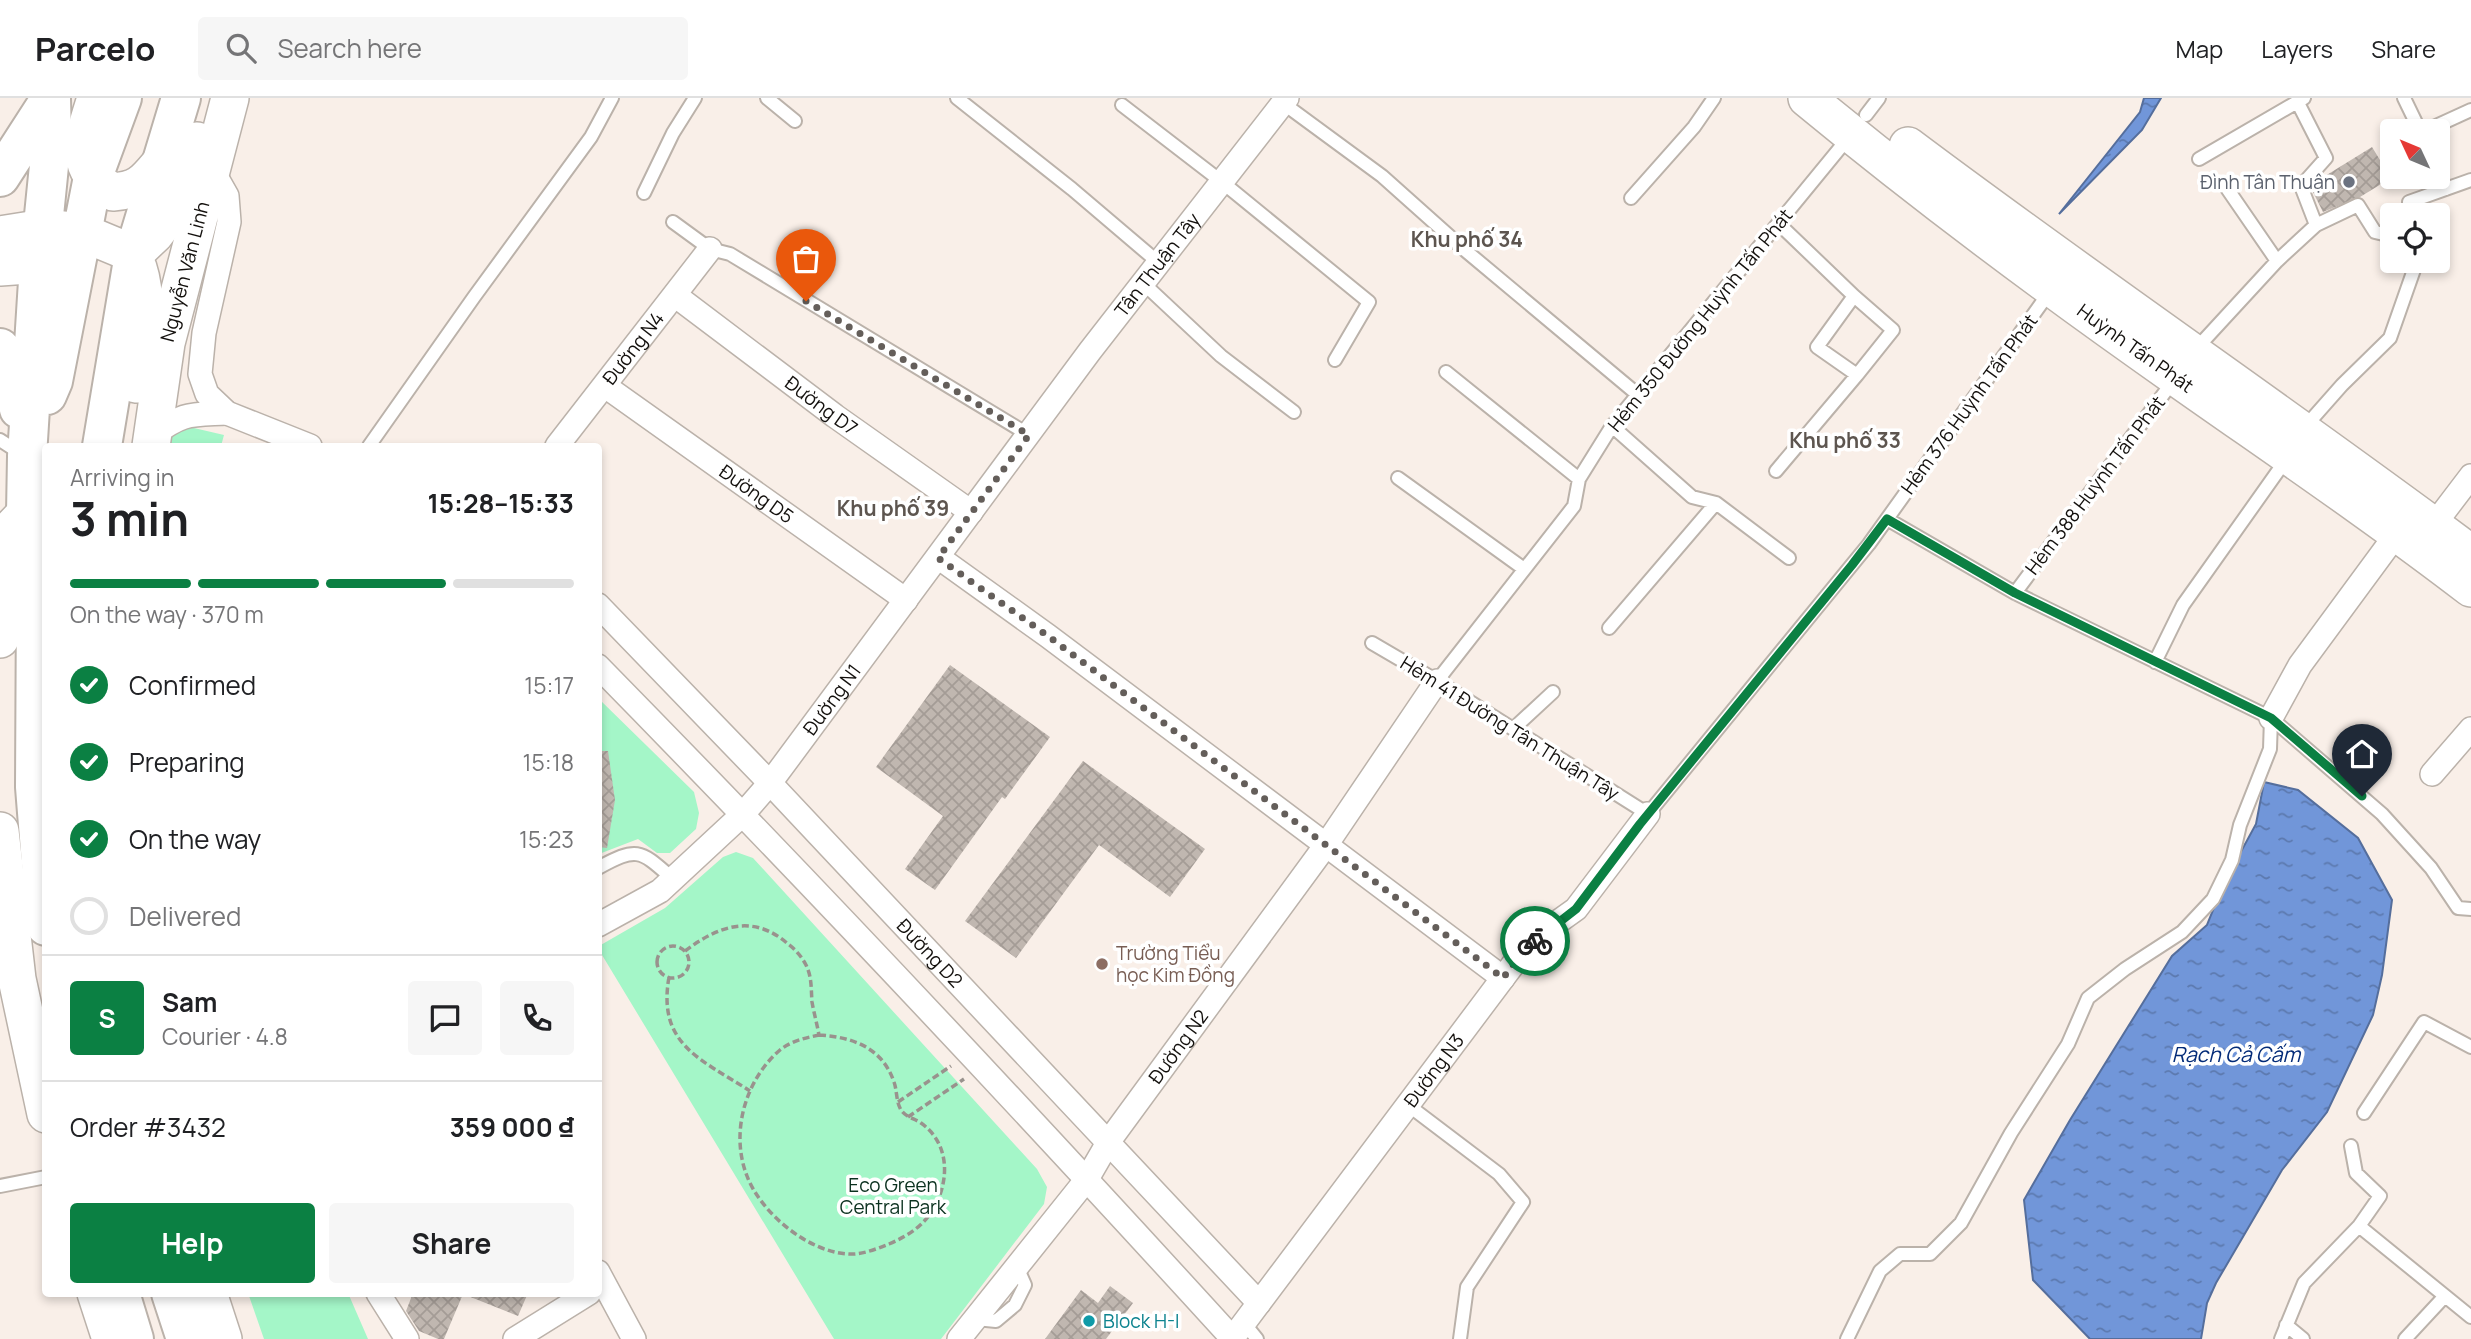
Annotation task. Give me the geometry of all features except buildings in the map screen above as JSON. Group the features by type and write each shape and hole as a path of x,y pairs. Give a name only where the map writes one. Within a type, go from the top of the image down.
{"highway":[{"path":"0,177 51,98"},
{"path":"42,875 35,787 36,594 11,526 52,136 51,98"},
{"path":"18,446 53,381 93,177 122,98"},
{"name":"Nguyễn Văn Linh","path":"102,443 134,254 181,98"},
{"path":"0,348 9,365 18,446"},
{"path":"121,1297 134,1339"},
{"path":"172,1297 186,1339"}],"main road":[{"path":"93,177 83,162 83,149 96,98"},
{"name":"Nguyễn Văn Linh","path":"145,443 204,156 213,98"},
{"name":"Nguyễn Văn Linh","path":"145,443 142,278 134,254 155,234 171,213 204,156 230,98"},
{"name":"Huỳnh Tấn Phát","path":"1807,98 1861,111 2028,236 2184,365"},
{"name":"Huỳnh Tấn Phát","path":"1861,111 2052,288 2184,365 2296,443 2433,526 2471,554"},
{"name":"Nguyễn Văn Linh","path":"93,177 113,192 132,190 145,182 159,166"},
{"path":"0,235 41,247 79,246 134,254"},
{"path":"0,267 41,247"},
{"name":"Huỳnh Tấn Phát","path":"2296,443 2398,532 2471,588"},
{"path":"1,616 11,526"},
{"path":"0,831 13,981 42,1098"},
{"path":"97,1297 111,1339"},
{"path":"209,1297 223,1339"}],"street":[{"name":"Tân Thuận Tây","path":"1029,435 1282,100"},
{"path":"204,156 227,197 229,222 204,333 200,374 207,394 227,413 302,443"},
{"name":"Đường N4","path":"559,443 710,249"},
{"name":"Đường D7","path":"676,296 835,416 971,513"},
{"name":"Đường D5","path":"605,386 906,600"},
{"path":"145,443 172,421 187,415 227,413"},
{"name":"Đường N1","path":"602,923 660,891 743,814 770,783 1029,435"},
{"path":"2433,526 2471,476"},
{"path":"2271,718 2300,665 2398,532"},
{"path":"938,558 1059,645 1503,978"},
{"name":"Đường D2","path":"602,609 1109,1141 1259,1303"},
{"path":"602,670 743,814 1087,1179 1241,1335"},
{"name":"Đường N2","path":"960,1339 1087,1179 1109,1141 1326,845 1437,681"},
{"path":"2432,774 2471,729"},
{"name":"Đường N3","path":"1241,1335 1259,1303 1524,950 1576,909 1648,814"},
{"path":"602,1290 634,1339"},
{"path":"381,1297 407,1339"},
{"path":"515,1339 578,1297"}],"lane":[{"path":"371,443 591,136 612,98"},
{"path":"644,193 673,133 695,98"},
{"path":"767,98 795,121"},
{"path":"957,98 1072,188 1159,263"},
{"path":"1631,198 1694,127 1714,98"},
{"path":"2404,98 2415,119"},
{"path":"1282,100 1382,176 1466,251 1637,394"},
{"path":"2199,159 2301,101 2326,158 2301,186 2316,225"},
{"path":"1122,105 1222,182 1369,302 1335,360"},
{"path":"2450,119 2471,110"},
{"name":"Hẻm 350 Đường Huỳnh Tấn Phát","path":"1437,681 1574,506 1579,479 1612,426 1779,224 1861,111"},
{"path":"2450,188 2471,180"},
{"path":"2224,184 2277,261"},
{"path":"2410,203 2446,189"},
{"name":"Hẻm 388 Huỳnh Tấn Phát","path":"2015,593 2184,365 2277,261 2316,225 2358,205 2375,232 2380,233"},
{"path":"673,222 710,249 730,254 1029,435"},
{"path":"1776,471 1893,330 1779,224"},
{"path":"2155,662 2183,605 2296,443 2342,385 2390,338 2413,273"},
{"path":"1143,283 1221,356 1294,412"},
{"name":"Hẻm 376 Huỳnh Tấn Phát","path":"1648,814 1869,544 2052,288"},
{"path":"1854,296 1817,347 1857,375"},
{"path":"1446,372 1579,479"},
{"path":"1612,426 1692,497 1716,503 1789,558"},
{"path":"1398,478 1524,569"},
{"path":"1609,628 1716,503"},
{"path":"1887,519 2015,593 2271,718 2382,814 2431,868 2458,908 2471,909"},
{"name":"Hẻm 41 Đường Tân Thuận Tây","path":"1372,643 1648,814"},
{"path":"1513,729 1553,692"},
{"path":"1847,1339 1880,1271 1900,1254 1930,1254 1961,1223 2011,1133 2068,1044 2088,998 2125,969 2182,932 2213,899 2232,860 2240,825 2270,749 2271,718"},
{"path":"602,866 623,854 633,852 653,861 673,879"},
{"path":"2364,1113 2424,1021 2471,1047"},
{"path":"1408,1105 1499,1174 1523,1202 1467,1287 1460,1339"},
{"path":"2281,1339 2304,1283 2359,1226 2380,1196 2356,1173 2351,1146"},
{"path":"0,1186 42,1178"},
{"path":"2359,1226 2471,1317"},
{"path":"2405,1339 2444,1297"},
{"path":"2286,1325 2303,1339"}],"path":[{"path":"685,951 715,931 740,925 760,928 780,937 806,964 819,1035"},
{"path":"670,946 681,947 689,961 686,971 678,977 670,977 663,974 657,965 661,951 670,946"},
{"path":"670,977 666,1009 677,1038 692,1053 750,1091"},
{"path":"819,1035 840,1036 860,1042 875,1053 886,1065 894,1082 900,1109 921,1124 939,1143 946,1168 943,1189 927,1221 900,1239 872,1251 849,1254 819,1247 799,1237 762,1202 747,1177 740,1143 744,1105 750,1091 765,1066 781,1049 799,1039 819,1035"},
{"path":"898,1102 975,1060"},
{"path":"908,1117 975,1060"}],"green space":[{"path":"164,421 224,435 222,443 161,443"},
{"path":"602,702 694,792 699,813 696,829 670,853 657,853 638,839 602,853"},
{"name":"Eco Green Central Park","path":"736,852 753,858 1037,1169 1047,1187 1044,1204 941,1339 834,1339 602,955 602,944 665,908 723,857"},
{"path":"249,1297 350,1297 368,1339 264,1339"}],"water":[{"path":"2144,98 2161,98 2142,130 2059,214 2140,112"},
{"name":"Rạch Cả Cấm","path":"2264,782 2298,790 2358,838 2392,900 2382,975 2373,1015 2327,1112 2282,1170 2216,1283 2207,1303 2201,1339 2090,1339 2033,1280 2024,1200 2070,1120 2172,956 2207,925 2224,883 2256,824"}],"way so far":[{"path":"806,301 1029,435 938,558 1048,636 1503,978 1524,950 1535,941"}],"place":[{"name":"Đình Tân Thuận","path":"2349,182"},
{"name":"Trường Tiểu học Kim Đồng","path":"1102,964"},
{"name":"Block H-I","path":"1089,1321"}],"district":[{"name":"Khu phố 34","path":"1467,239"},
{"name":"Khu phố 33","path":"1845,440"},
{"name":"Khu phố 39","path":"893,508"}],"route":[{"path":"1535,941 1576,909 1640,824 1887,519 2015,593 2271,718 2362,796"}]}
